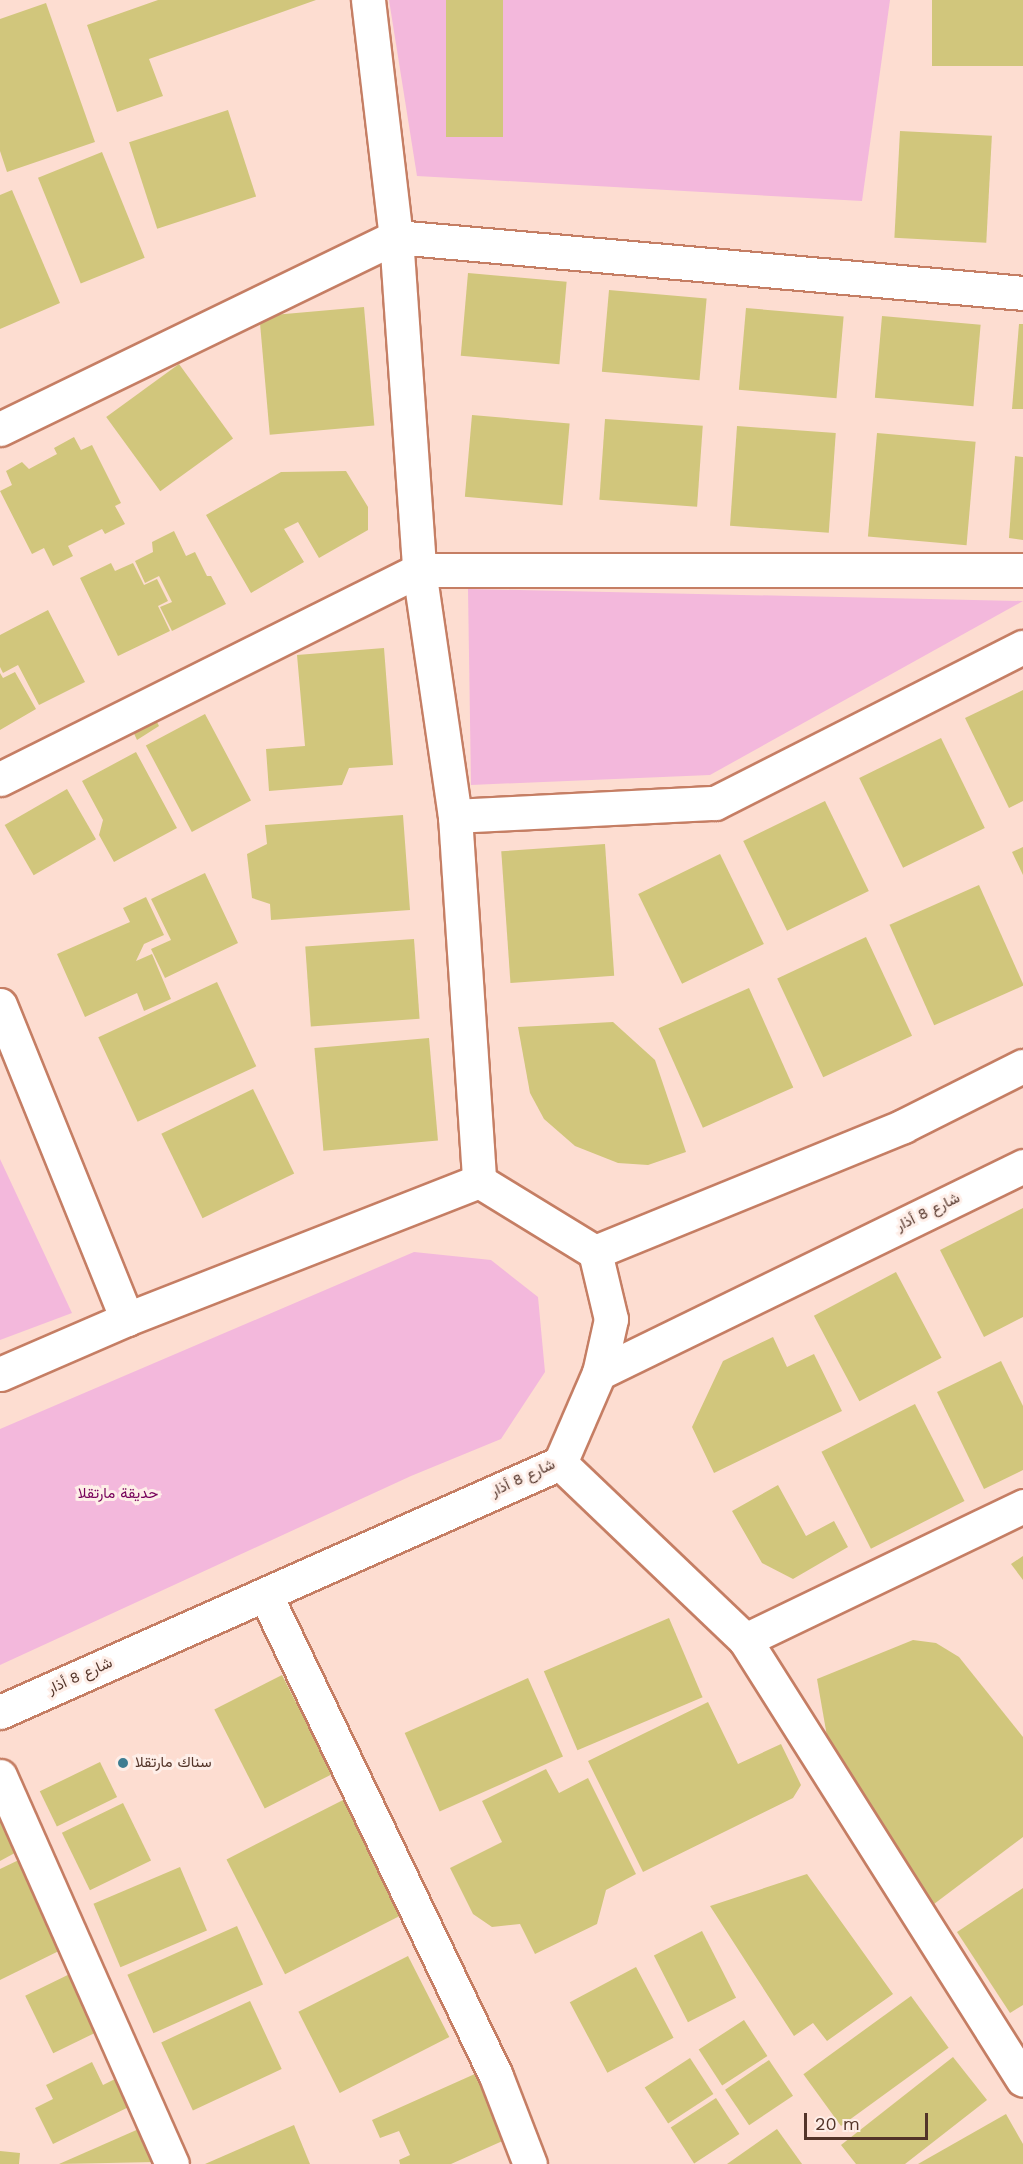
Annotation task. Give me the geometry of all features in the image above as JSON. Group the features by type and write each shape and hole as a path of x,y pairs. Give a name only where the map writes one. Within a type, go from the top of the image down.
{"street":[{"path":"368,0 396,237 420,570 455,816 479,1181"},
{"path":"0,429 396,237 1023,292"},
{"path":"0,779 420,570 1023,570"},
{"path":"455,816 715,802 1023,647"},
{"path":"0,1005 127,1319"},
{"path":"595,1252 903,1126 1023,1066"},
{"name":"شارع 8 أذار","path":"0,1712 560,1463 599,1373 1023,1166"},
{"path":"479,1181 595,1252 611,1319 599,1373"},
{"path":"0,1374 127,1319 479,1181"},
{"path":"560,1463 745,1640 1023,2080"},
{"path":"745,1640 1023,1506"},
{"path":"265,1594 496,2076 530,2164"},
{"path":"0,1776 172,2164"}],"green space":[{"path":"389,0 890,0 862,201 417,176"},
{"path":"468,589 1023,601 710,775 471,785"},
{"path":"0,1159 72,1313 0,1340"},
{"name":"حديقة مارتقلا","path":"414,1252 491,1260 538,1297 545,1372 501,1439 411,1476 0,1665 0,1429"}],"building":[{"path":"158,0 316,0 149,59 163,96 117,112 87,25"},
{"path":"446,0 503,0 503,137 446,137"},
{"path":"932,0 1023,0 1023,66 932,66"},
{"path":"46,3 95,142 7,172 0,151 0,19"},
{"path":"228,110 256,197 157,229 129,142"},
{"path":"900,131 992,136 986,243 894,238"},
{"path":"102,152 145,258 81,284 38,178"},
{"path":"12,190 60,303 0,329 0,195"},
{"path":"468,273 567,282 559,364 461,356"},
{"path":"609,290 707,299 699,380 602,372"},
{"path":"364,307 374,426 270,435 259,316"},
{"path":"746,308 844,317 836,398 739,390"},
{"path":"882,316 981,325 973,406 875,398"},
{"path":"1019,324 1023,324 1023,409 1012,409"},
{"path":"179,364 233,438 160,491 106,417"},
{"path":"472,415 570,424 562,505 465,497"},
{"path":"605,419 703,426 697,507 599,500"},
{"path":"737,426 836,433 829,533 730,526"},
{"path":"877,433 976,442 967,545 868,537"},
{"path":"74,437 81,450 92,445 121,503 115,506 125,524 105,534 102,529 68,546 73,556 53,566 44,548 32,554 0,491 12,485 6,471 22,462 29,469 57,454 54,448"},
{"path":"1015,456 1023,457 1023,540 1009,538"},
{"path":"346,471 368,507 368,530 319,558 298,522 284,529 304,562 251,593 206,515 281,472"},
{"path":"174,531 186,556 195,552 207,576 211,576 226,604 172,631 160,607 172,602 159,576 145,583 135,561 153,552 152,542"},
{"path":"111,563 115,571 133,563 144,585 157,579 168,601 158,606 170,631 118,656 80,578"},
{"path":"48,610 85,682 39,705 18,665 3,673 0,667 0,635"},
{"path":"384,648 393,765 349,768 342,785 269,791 266,749 305,746 297,655"},
{"path":"15,672 36,709 0,730 0,673 3,678"},
{"path":"1023,690 1023,801 1009,808 965,718"},
{"path":"153,714 159,726 137,740 131,727"},
{"path":"205,714 251,801 192,832 146,745"},
{"path":"941,738 985,828 903,868 859,778"},
{"path":"136,752 177,828 114,862 99,835 103,820 82,781"},
{"path":"67,789 96,839 34,875 5,825"},
{"path":"825,801 869,891 787,931 743,841"},
{"path":"403,815 410,910 271,920 270,904 252,898 247,854 267,844 265,825"},
{"path":"605,844 614,976 510,983 501,851"},
{"path":"1023,847 1023,875 1012,852"},
{"path":"720,854 764,944 682,984 638,894"},
{"path":"205,873 238,943 165,978 151,949 171,940 151,899"},
{"path":"979,885 1023,986 934,1025 889,925"},
{"path":"146,897 164,935 144,944 136,961 152,954 171,999 144,1011 137,993 85,1017 57,954 130,922 123,908"},
{"path":"866,937 912,1036 823,1077 777,978"},
{"path":"414,939 420,1019 311,1026 305,947"},
{"path":"217,982 256,1066 138,1122 98,1037"},
{"path":"749,988 793,1088 703,1128 659,1028"},
{"path":"613,1022 655,1060 686,1152 648,1165 618,1163 575,1146 544,1119 530,1093 518,1027"},
{"path":"429,1038 438,1141 323,1151 314,1048"},
{"path":"253,1089 294,1173 203,1218 161,1134"},
{"path":"1023,1208 1023,1317 984,1337 940,1250"},
{"path":"896,1272 942,1358 859,1401 814,1316"},
{"path":"773,1337 787,1367 814,1354 842,1411 714,1473 692,1427 723,1361"},
{"path":"1001,1361 1023,1406 1023,1470 984,1489 937,1392"},
{"path":"915,1404 964,1501 871,1549 821,1452"},
{"path":"778,1485 806,1536 834,1521 848,1547 793,1579 762,1563 732,1511"},
{"path":"1023,1556 1023,1580 1011,1564"},
{"path":"669,1618 703,1697 577,1750 544,1671"},
{"path":"913,1640 936,1643 959,1657 1023,1737 1023,1837 934,1904 828,1742 817,1679"},
{"path":"282,1675 332,1774 265,1808 214,1710"},
{"path":"528,1678 563,1757 440,1811 405,1733"},
{"path":"708,1702 738,1764 781,1744 801,1785 793,1798 643,1872 588,1761"},
{"path":"100,1762 117,1797 57,1826 40,1791"},
{"path":"546,1769 559,1793 588,1778 636,1874 606,1890 597,1924 535,1954 520,1924 492,1927 473,1914 450,1868 502,1842 482,1801"},
{"path":"345,1799 404,1914 285,1974 226,1859"},
{"path":"123,1803 151,1861 90,1890 62,1833"},
{"path":"0,1814 24,1848 0,1861"},
{"path":"25,1857 69,1946 0,1980 0,1869"},
{"path":"180,1867 207,1931 120,1967 93,1904"},
{"path":"807,1874 893,1994 827,2041 813,2023 794,2036 710,1906"},
{"path":"1023,1888 1023,2005 1010,2013 957,1932"},
{"path":"237,1926 263,1984 153,2033 127,1975"},
{"path":"702,1931 736,1998 688,2022 654,1956"},
{"path":"408,1956 449,2037 340,2093 298,2012"},
{"path":"636,1967 674,2038 607,2073 570,2002"},
{"path":"80,1969 108,2027 53,2053 25,1996"},
{"path":"911,1996 949,2048 841,2126 803,2074"},
{"path":"250,2001 282,2069 193,2110 161,2042"},
{"path":"744,2020 767,2056 722,2085 699,2049"},
{"path":"953,2057 987,2100 905,2164 856,2164 841,2145"},
{"path":"690,2058 713,2094 668,2123 645,2087"},
{"path":"769,2060 793,2096 749,2125 725,2090"},
{"path":"92,2062 103,2085 125,2074 139,2102 53,2144 35,2108 53,2099 46,2085"},
{"path":"477,2073 507,2139 451,2164 400,2164 399,2160 410,2155 399,2131 380,2138 372,2120"},
{"path":"716,2098 739,2134 694,2163 671,2127"},
{"path":"1006,2114 1023,2144 1023,2164 918,2164"},
{"path":"294,2125 310,2164 205,2164"},
{"path":"141,2128 156,2162 59,2164"},
{"path":"777,2129 802,2164 727,2164"},
{"path":"0,2151 20,2153 19,2164 0,2164"}],"place":[{"name":"سناك مارتقلا","path":"123,1763"}]}
